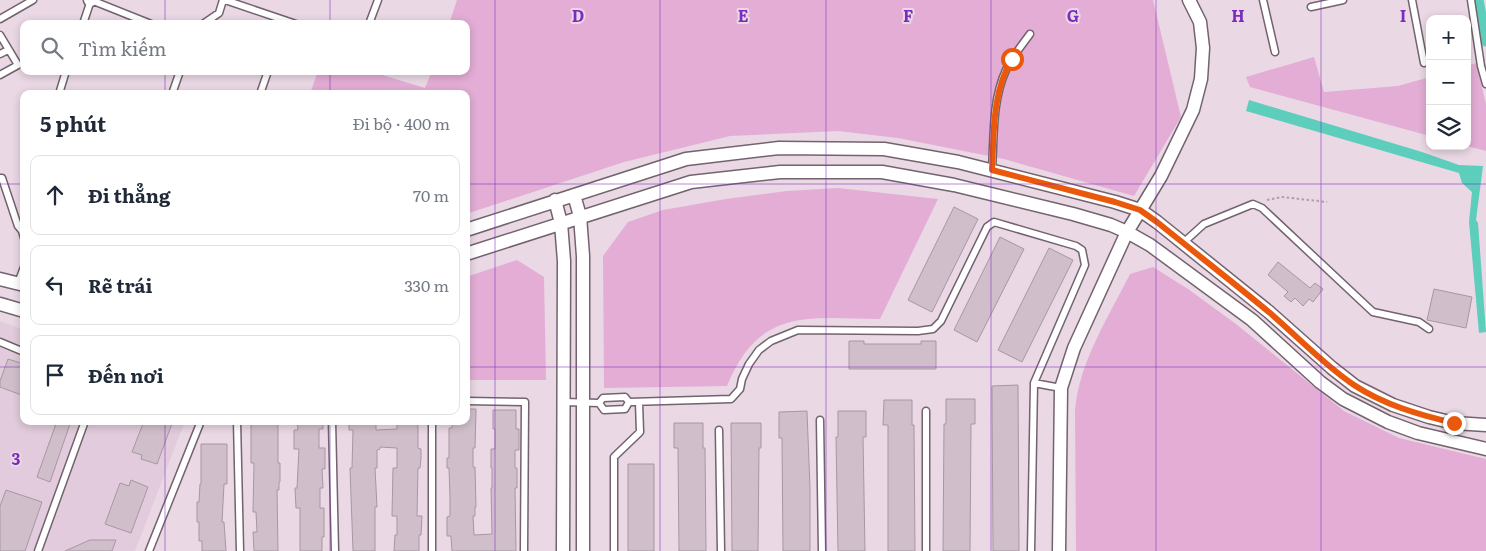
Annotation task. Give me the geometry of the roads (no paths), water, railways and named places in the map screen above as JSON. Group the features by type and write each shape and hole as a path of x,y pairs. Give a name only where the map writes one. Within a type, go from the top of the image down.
{"street":[{"path":"1059,551 1061,388 1074,348 1128,232 1161,176 1193,110 1202,79 1203,48 1200,22 1189,0"},
{"path":"470,229 686,159 779,148 884,149 958,162 1080,192 1140,210 1270,312 1332,368 1355,386 1392,405 1429,417 1454,423 1486,425"},
{"path":"470,253 690,182 780,172 882,172 954,185 1072,214 1128,232 1150,245 1252,320 1320,382 1343,399 1388,422 1418,433 1486,449"},
{"path":"574,195 580,216 583,256 583,551"},
{"path":"555,200 561,223 564,262 563,551"},
{"path":"0,279 20,284"},
{"path":"0,304 20,309"}],"lane":[{"path":"0,19 33,0"},
{"path":"84,20 91,0 141,20"},
{"path":"209,20 219,13 224,0 279,20"},
{"path":"370,20 378,0"},
{"path":"1263,0 1275,52"},
{"path":"1311,7 1343,0"},
{"path":"1412,0 1424,64"},
{"path":"1471,0 1481,66 1486,84"},
{"path":"0,34 18,65 0,75"},
{"path":"992,170 995,112 999,88 1007,68 1030,34"},
{"path":"0,54 8,50"},
{"path":"60,90 65,75"},
{"path":"173,90 179,75"},
{"path":"261,90 267,75"},
{"path":"0,178 2,178 20,228"},
{"path":"1183,243 1204,224 1252,204 1262,208 1373,312 1419,322 1429,329"},
{"path":"628,402 731,399 740,389 745,371 759,350 771,341 798,330 918,331 933,329 941,321 987,227 994,222 1076,246 1082,250 1085,265 1034,384 1031,551"},
{"path":"0,342 20,350"},
{"path":"1034,384 1061,388"},
{"path":"599,403 603,398 625,397 628,402"},
{"path":"470,402 525,402 524,551"},
{"path":"564,402 599,403"},
{"path":"599,403 604,410 625,409 628,402"},
{"path":"614,551 614,457 640,432 640,402"},
{"path":"926,411 926,551"},
{"path":"820,420 822,551"},
{"path":"38,551 84,425"},
{"path":"149,551 198,425"},
{"path":"237,425 240,551"},
{"path":"332,425 336,551"},
{"path":"432,425 432,551"},
{"path":"719,430 721,551"}],"waterway":[{"path":"1478,0 1486,41"}]}
